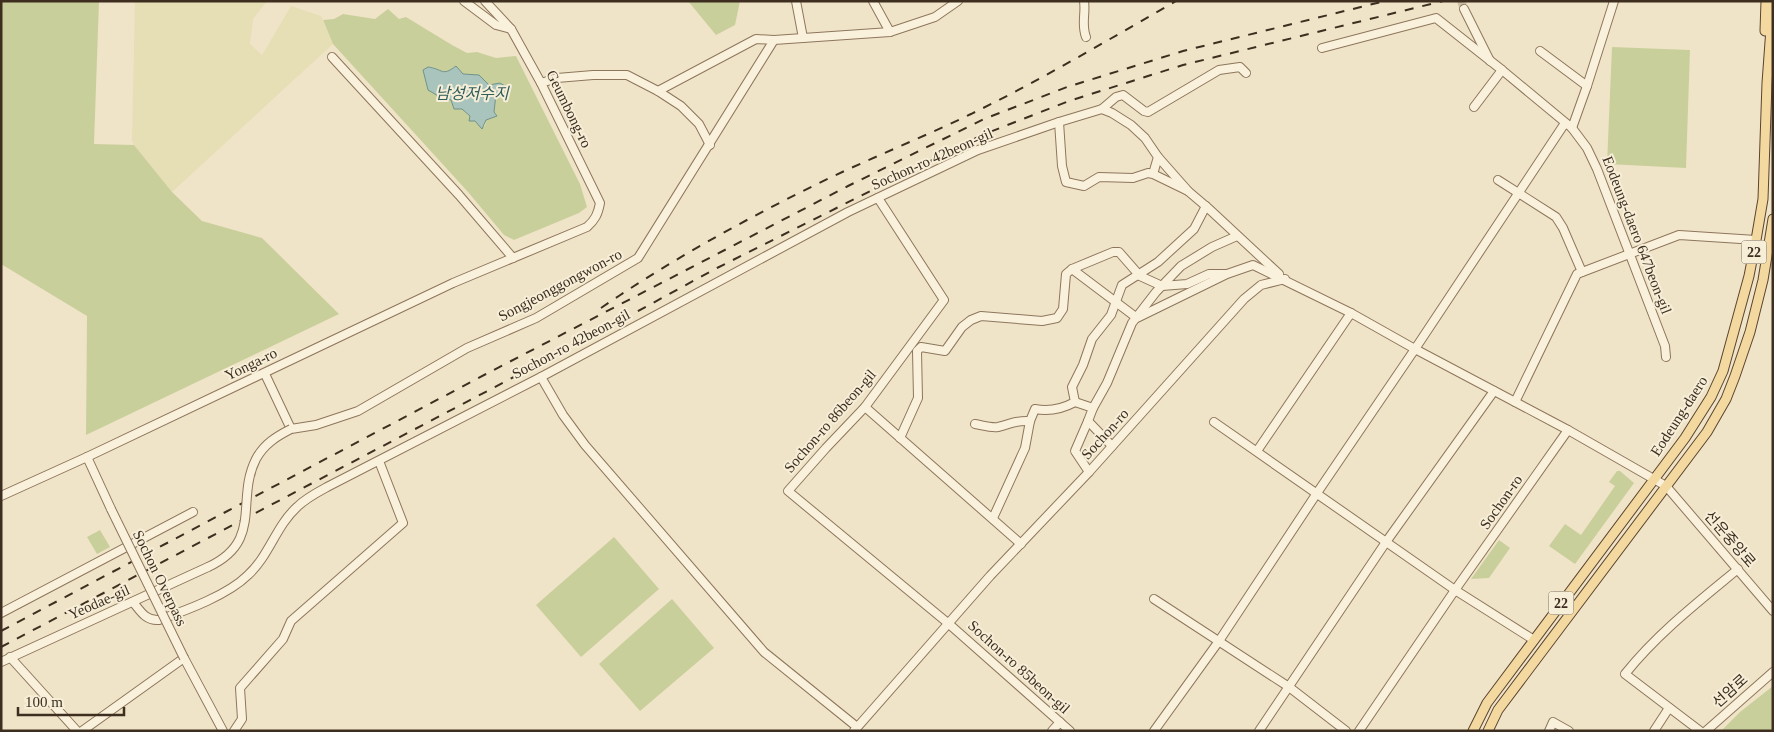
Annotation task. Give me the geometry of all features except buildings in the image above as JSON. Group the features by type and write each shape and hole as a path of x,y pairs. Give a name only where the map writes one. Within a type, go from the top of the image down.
{"main road":[{"path":"1766,1 1764,69 1767,83"},
{"name":"Eodeung-daero","path":"1473,731 1487,703 1685,438 1711,397 1723,371 1749,276 1763,199 1767,83 1773,1"},
{"name":"Eodeung-daero","path":"1488,731 1498,710 1706,432 1726,399 1735,376 1761,288 1773,219"}],"street":[{"path":"464,1 496,25 511,29"},
{"name":"Geumbong-ro","path":"485,1 493,5 511,29 541,83 600,203 593,222 587,227"},
{"path":"796,1 803,38"},
{"path":"873,1 890,32"},
{"path":"658,91 756,38 774,40 890,32 935,17 958,1"},
{"path":"1084,1 1085,16 1082,28 1086,37"},
{"path":"1572,128 1614,1"},
{"path":"1464,9 1491,63"},
{"name":"Eodeung-daero 647beon-gil","path":"1322,48 1436,18 1572,128 1592,156 1665,346 1666,357"},
{"name":"Songjeonggongwon-ro","path":"291,429 316,426 358,411 467,348 536,318 638,258 774,40"},
{"path":"1540,51 1587,86"},
{"path":"332,57 459,195 513,258"},
{"name":"Sochon-ro 42beon-gil","path":"133,602 152,621 160,620 225,592 236,586 257,565 282,525 297,507 329,486 878,198 978,150 1102,109 1116,97 1123,95 1148,112 1218,70 1240,67 1246,73"},
{"path":"1474,107 1502,70"},
{"path":"541,83 557,78 628,75 681,106 699,124 710,145"},
{"path":"1102,109 1131,125 1145,138 1158,157 1188,191 1285,279"},
{"path":"1060,122 1062,166 1066,182 1084,186 1099,177 1133,178 1148,173 1188,191"},
{"path":"1154,731 1219,641 1317,493 1416,349 1565,122"},
{"path":"1152,174 1158,157"},
{"path":"1498,180 1549,212 1560,222 1582,272"},
{"name":"Sochon-ro 86beon-gil","path":"878,198 944,300 865,407 788,491 949,624"},
{"path":"1075,402 1072,386 1083,365 1092,339 1111,315 1122,285 1140,276 1158,262 1194,229 1206,206"},
{"name":"Yonga-ro","path":"1,496 87,458 453,283 587,227"},
{"path":"1515,402 1577,274 1679,235 1756,240"},
{"path":"1089,472 1074,451 1093,408 1107,383 1132,323 1181,266 1212,247 1237,236"},
{"path":"900,438 918,398 917,351 921,347 945,351 962,327 971,320 981,316 1042,321 1057,318 1063,309 1066,274 1072,268 1113,252 1119,252 1140,276 1162,286 1187,284 1209,274 1227,274"},
{"path":"1137,318 1227,274 1254,265 1351,313 1568,430 1666,486"},
{"path":"1072,268 1137,318"},
{"name":"Sochon-ro","path":"856,729 1244,298 1261,285 1285,279"},
{"path":"1257,451 1351,313"},
{"path":"265,374 291,429"},
{"path":"541,376 563,415 585,445 764,652 856,729"},
{"path":"1259,731 1386,542 1494,391"},
{"path":"993,518 1025,448 1030,421 1035,409 1044,411 1063,408 1075,402 1093,408"},
{"path":"865,407 1021,544"},
{"path":"975,424 998,427 1016,420 1030,421"},
{"path":"1088,421 1112,446"},
{"path":"1214,422 1455,590 1534,640"},
{"name":"Yeodae-gil","path":"1,662 208,567 229,554 242,535 250,478 256,459 268,443 291,429"},
{"name":"Sochon-ro","path":"1358,731 1568,430"},
{"name":"Sochon Overpass","path":"87,458 184,658 223,731"},
{"path":"234,731 242,719 240,688 283,638 291,621 403,523 379,460"},
{"name":"선운중앙로","path":"1666,486 1773,611"},
{"path":"1,613 193,512"},
{"path":"1700,731 1625,674 1644,651 1668,627 1738,569"},
{"path":"1154,599 1289,687 1346,731"},
{"name":"Sochon-ro 85beon-gil","path":"949,624 1070,731"},
{"path":"10,657 78,731"},
{"path":"82,731 184,658"},
{"name":"선암로","path":"1706,731 1773,672"},
{"path":"1654,731 1669,708"},
{"path":"1052,731 1060,722"},
{"path":"1549,731 1554,722 1570,731"}],"shaded area":[{"path":"135,1 267,1 253,19 250,44 262,55 291,6 321,16 333,44 172,192 132,140"}],"green space":[{"path":"1,1 99,1 94,144 134,145 172,192 202,221 262,238 339,314 86,435 87,316 1,264"},
{"path":"688,1 740,1 735,25 716,35"},
{"path":"388,9 399,19 406,17 467,53 477,52 496,58 516,56 580,184 587,207 579,213 514,240 504,235 468,192 333,44 323,20 334,19 343,14 375,19","holes":["428,67 435,68 442,73 479,75 489,85 500,83 504,86 496,94 494,112 497,116 486,120 485,126 475,121 462,109 454,109 451,100 441,96 430,85 423,70"]},
{"path":"1612,47 1690,50 1686,168 1607,164"},
{"path":"1617,471 1620,471 1634,483 1575,564 1549,546 1565,524 1581,535 1615,486 1609,482"},
{"path":"100,530 110,547 97,554 87,537"},
{"path":"614,537 659,589 581,657 536,605"},
{"path":"1499,540 1510,548 1489,578 1471,579"},
{"path":"672,599 714,648 640,711 599,664"},
{"path":"1773,686 1773,731 1721,731 1740,712"}],"water":[{"name":"남성저수지","path":"456,66 463,74 479,75 489,85 500,83 505,86 496,94 494,112 497,116 486,120 482,129 475,121 469,121 470,116 462,109 454,109 451,100 440,97 428,90 423,70 428,67 445,72"}],"tunnel":[{"path":"1461,1 1464,9"}],"railway":[{"path":"601,308 675,261 751,218 866,161 997,101 1176,1"},
{"path":"1,631 486,374 848,186 984,119 1067,87 1183,51 1385,1"},
{"path":"1,647 607,328 717,268 982,135 1069,101 1183,65 1443,1"}]}
